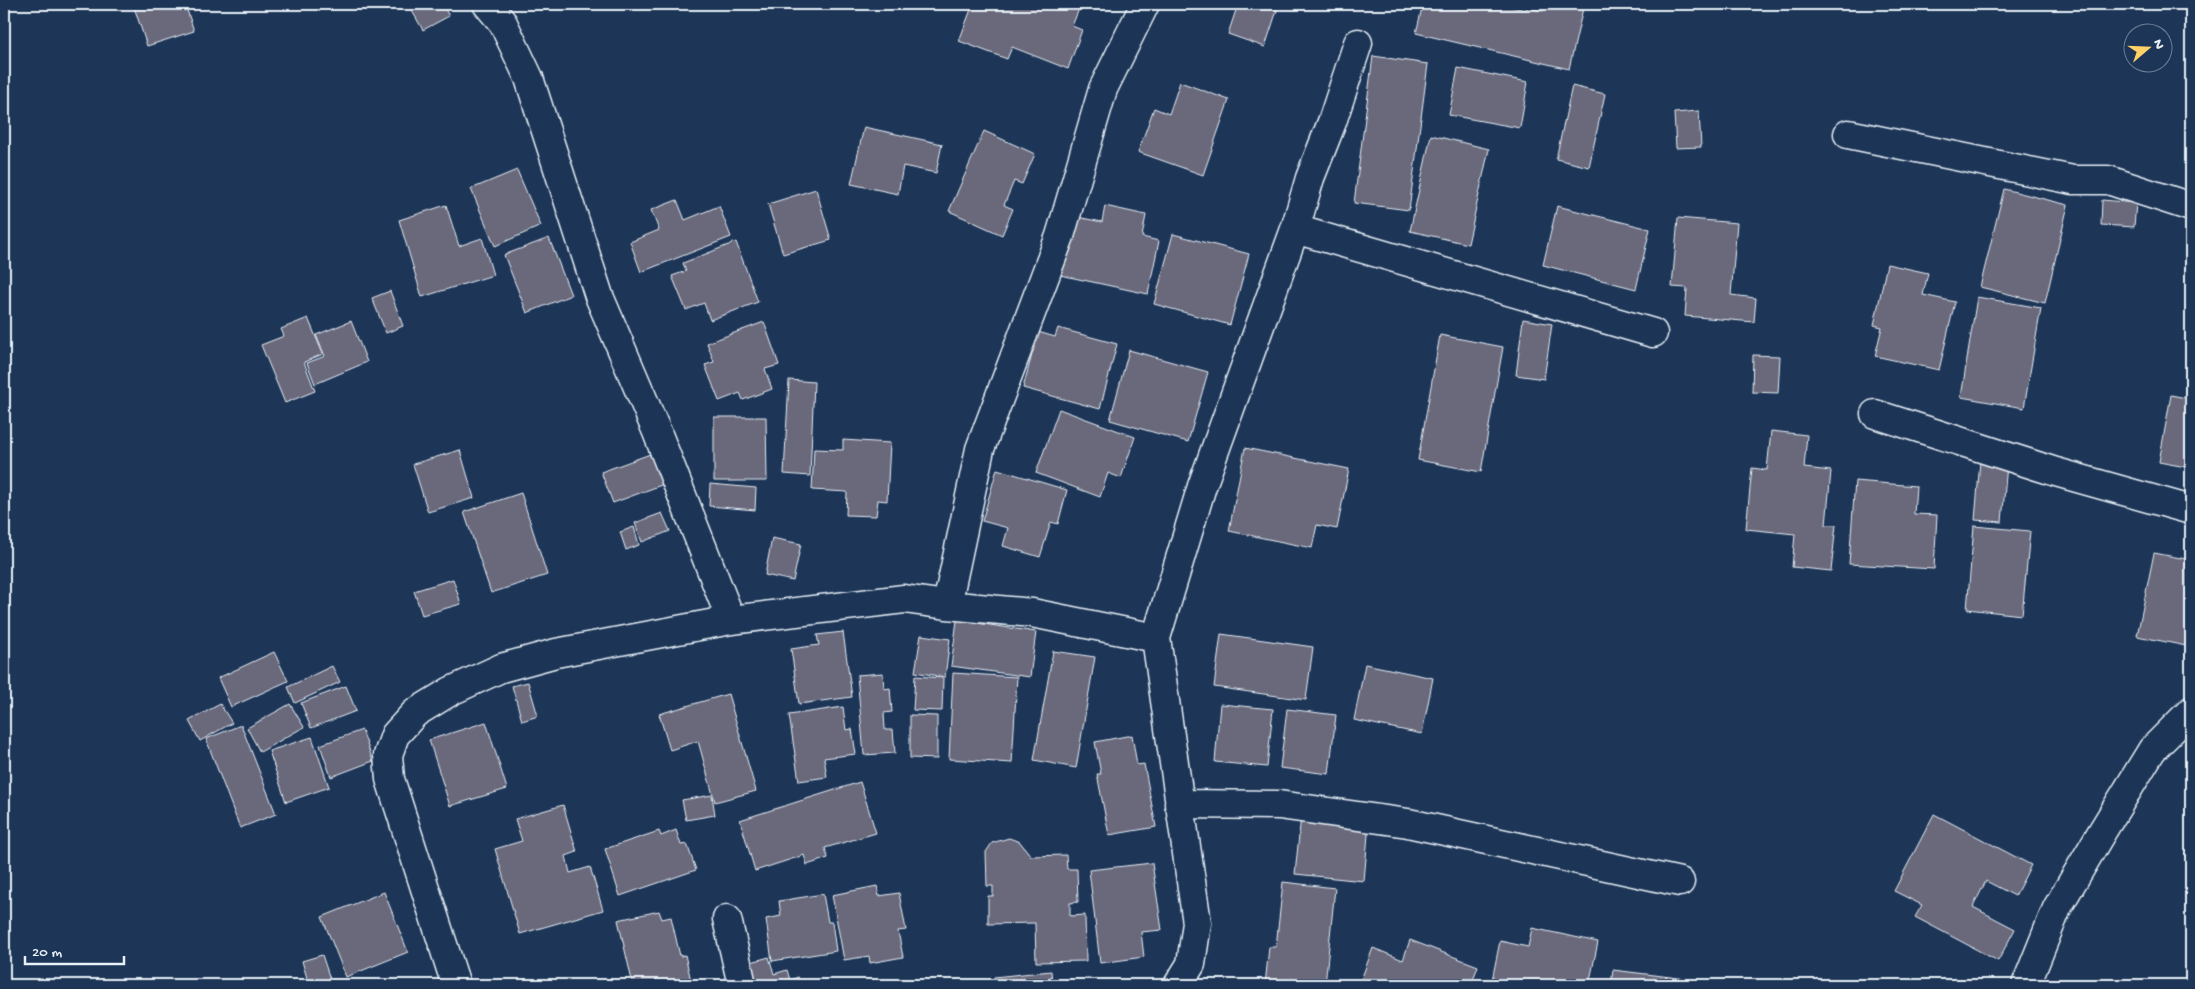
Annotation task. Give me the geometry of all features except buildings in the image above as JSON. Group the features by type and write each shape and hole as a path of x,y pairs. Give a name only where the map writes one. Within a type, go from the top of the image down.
{"street":[{"path":"487,4 503,23 528,78 599,296 731,620"},
{"path":"947,605 980,449 1060,236 1103,89 1145,4"},
{"path":"1178,985 1191,964 1197,923 1156,638 1202,486 1294,229 1310,178 1332,122 1358,43"},
{"path":"1848,134 2073,180 2108,180 2191,207"},
{"path":"1294,229 1653,333"},
{"path":"1875,414 2056,472 2191,510"},
{"path":"456,985 390,779 388,755 394,735 415,713 450,691 501,668 556,652 731,620 904,599 1032,613 1156,638"},
{"path":"2026,985 2057,908 2100,835 2152,750 2191,711"},
{"path":"1179,804 1279,806 1408,823 1680,882"},
{"path":"727,919 742,985"}]}
